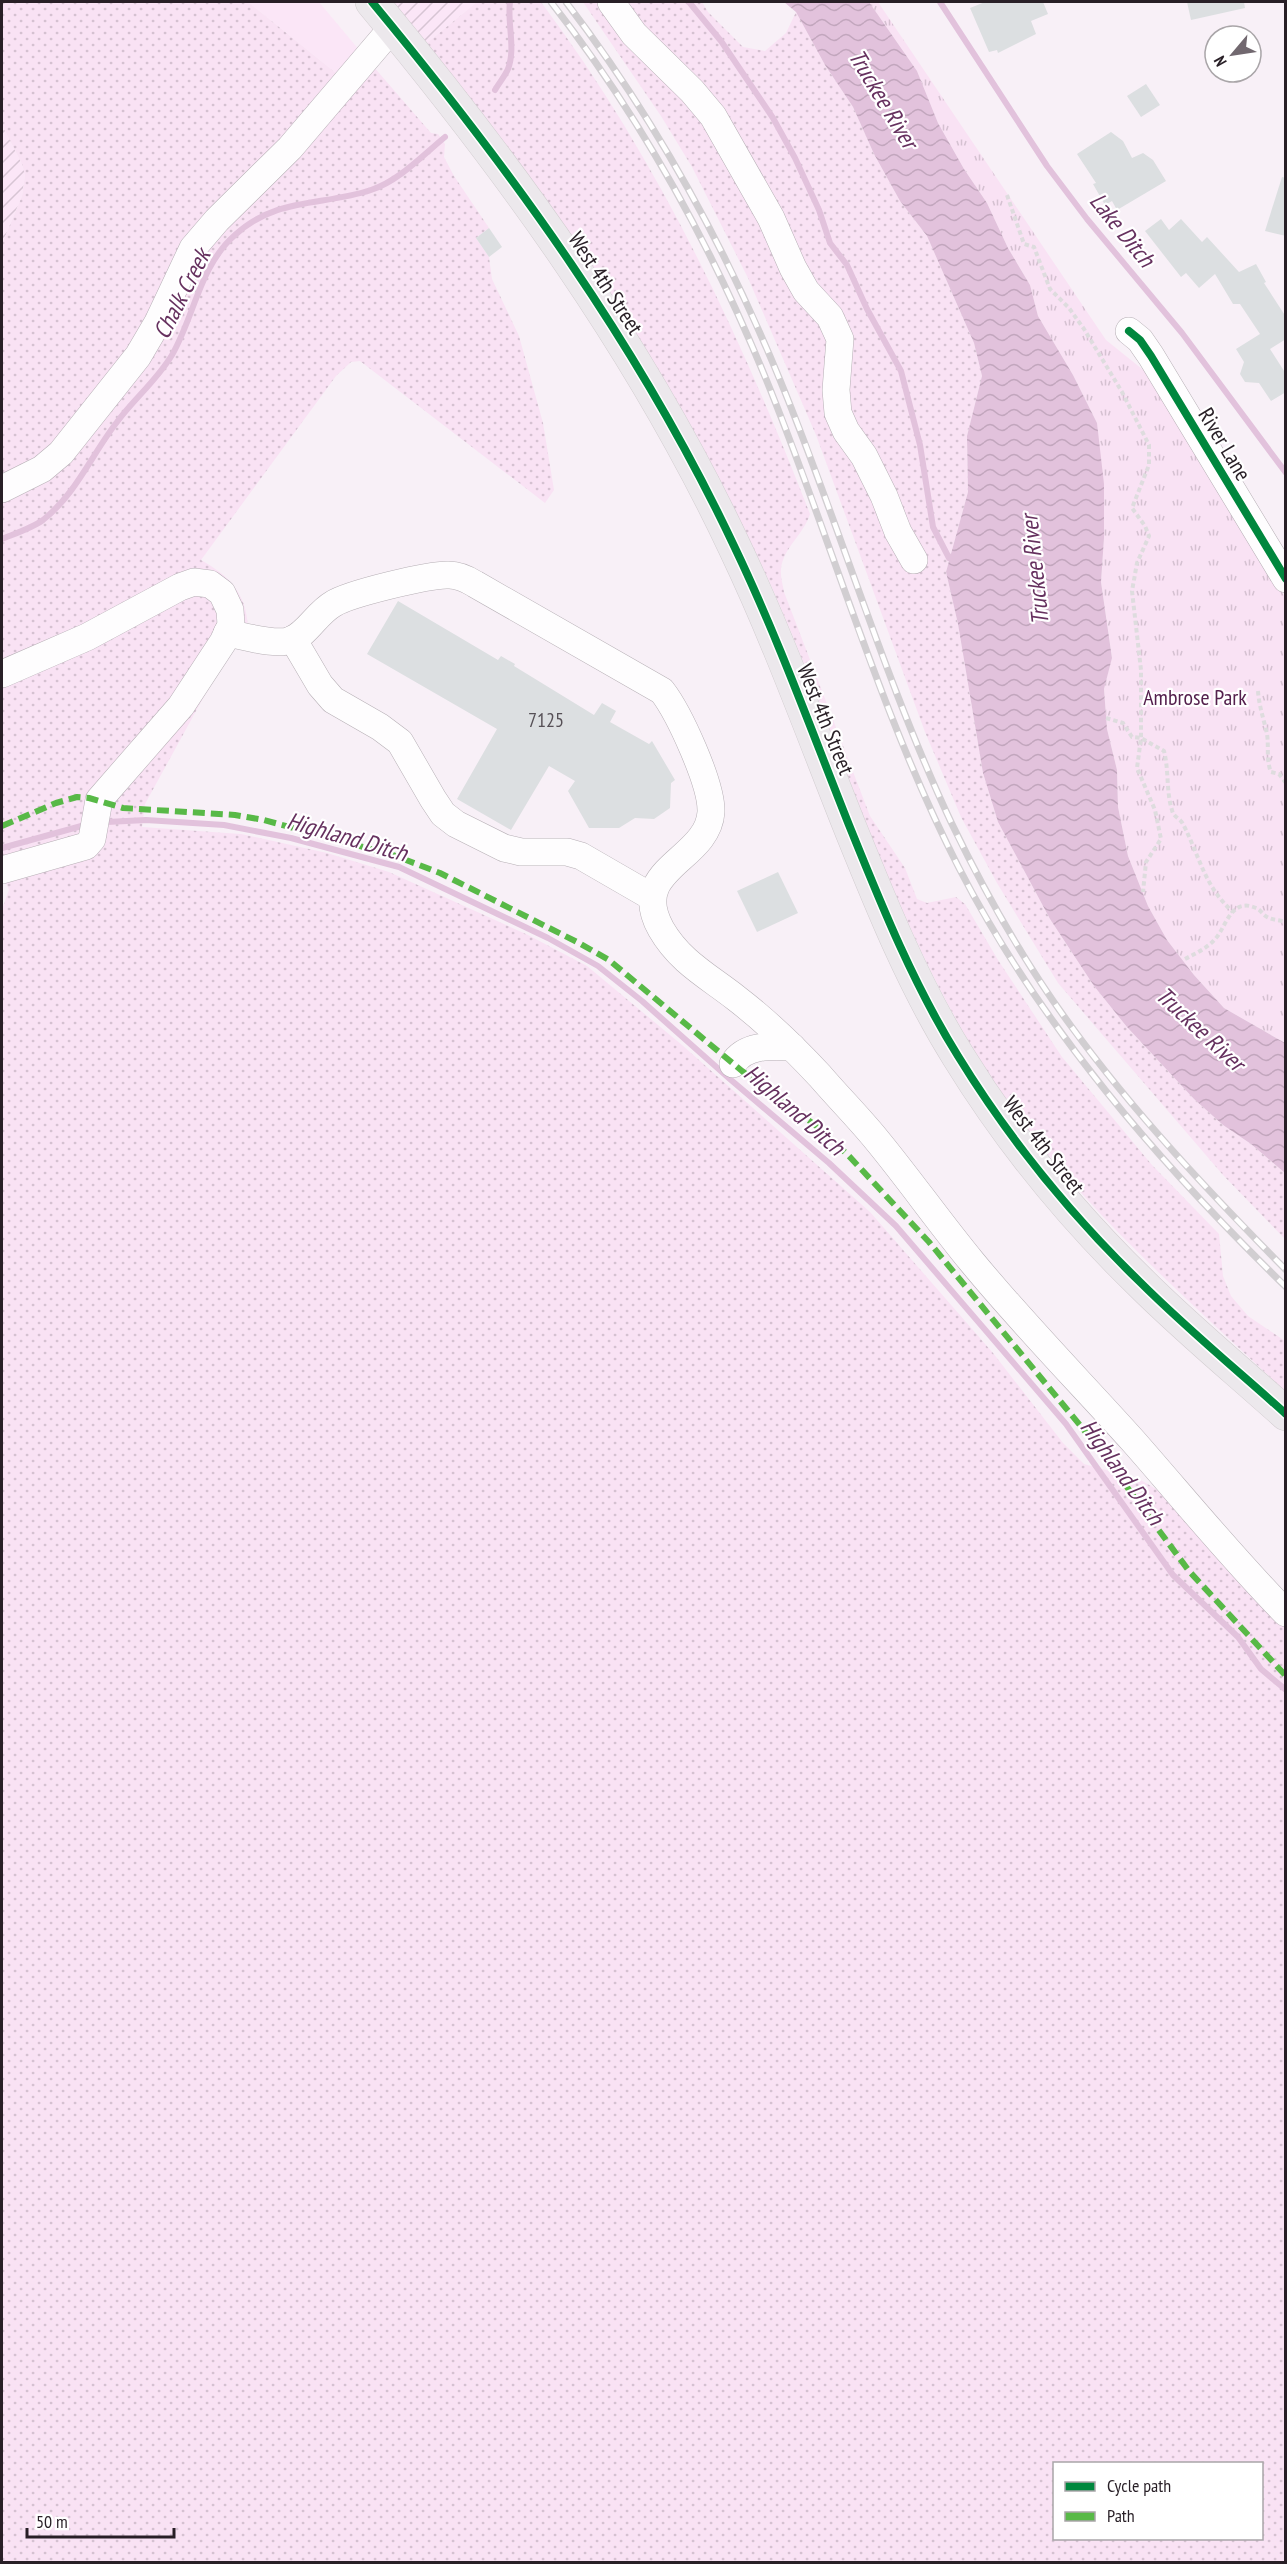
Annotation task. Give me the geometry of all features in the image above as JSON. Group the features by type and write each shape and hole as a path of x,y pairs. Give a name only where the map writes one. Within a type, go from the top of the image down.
{"main road":[{"name":"West 4th Street","path":"372,2 507,171 556,240 638,366 694,465 768,620 875,891 901,950 957,1055 1020,1148 1096,1238 1141,1284 1286,1414"}],"street":[{"path":"611,2 634,34 692,91 713,116 771,218 801,284 830,317 840,339 836,390 838,413 846,431 864,456 884,496 898,532 914,560"},
{"path":"2,489 42,469 61,453 138,356 158,322 172,288 194,248 217,220 290,148 393,27"},
{"name":"River Lane","path":"1129,331 1140,340 1151,356 1286,579"},
{"path":"227,633 281,642 293,639 321,613 343,599 416,579 450,575 475,584 662,691 674,706 683,725 704,782 711,812 703,833 664,874 652,897 654,912 662,930 691,966 734,997 792,1047 875,1138 980,1272 1133,1441 1251,1578 1286,1613"},
{"path":"2,674 87,637 194,582 210,584 222,593 230,610 231,625 227,633 181,706 99,800 93,839 86,846 2,870"},
{"path":"293,639 320,685 333,700 380,727 400,742 443,814 456,824 504,848 521,852 567,852 581,856 652,897"},
{"path":"733,1064 737,1057 754,1050 768,1046 792,1047"}],"path":[{"path":"1007,195 1024,244 1034,247 1050,289 1069,308 1084,329 1122,392 1149,445 1149,465 1132,508 1149,536 1137,563 1132,591 1141,670 1141,738 1137,768 1155,810 1161,839 1146,862 1143,892"},
{"path":"1258,691 1267,736 1268,765 1271,772 1279,774 1286,783"},
{"path":"1106,718 1123,723 1132,737 1141,738 1164,751 1173,815 1182,822 1215,894 1233,912"},
{"path":"1185,959 1203,950 1218,936 1220,928 1233,912 1247,906 1257,908 1267,917 1286,922"}],"shaded area":[{"path":"248,2 319,2 360,51 337,74"},
{"path":"393,2 477,2 427,43"},
{"path":"2,125 22,164 25,175 22,196 2,244"}],"green space":[{"path":"2,2 248,2 337,74 360,51 431,133 438,134 445,144 444,157 454,176 489,228 476,238 489,257 492,279 519,336 543,423 554,490 545,503 360,361 351,362 336,376 201,560 220,572 234,586 244,604 248,627 230,649 145,804 142,827 241,834 327,853 389,872 528,935 587,966 682,1045 870,1212 993,1353 1063,1443 1084,1464 1139,1479 1161,1492 1285,1628 1285,2562 2,2562 2,909 9,890 2,874 2,244 22,196 25,175 22,164 2,125"},
{"path":"477,2 541,2 583,61 622,122 659,185 725,314 810,514 783,561 781,575 784,592 870,816 905,868 917,899 927,903 956,897 965,904 998,960 1062,1057 1152,1165 1219,1234 1223,1276 1231,1296 1248,1316 1285,1341 1285,1391 1135,1249 1064,1174 1001,1092 963,1031 929,967 899,902 792,634 741,525 577,245 530,178 427,43"},
{"path":"583,2 702,2 708,12 743,47 765,51 786,33 796,12 825,65 853,107 874,154 900,201 927,236 974,343 982,376 967,436 968,492 946,572 958,624 983,773 998,822 1050,919 1094,986 1127,1027 1194,1099 1223,1125 1251,1144 1285,1173 1285,1239 1223,1175 1058,983 997,883 961,817 925,732 816,435 748,278 692,167 661,116"},
{"name":"Ambrose Park","path":"869,2 878,2 1106,340 1152,377 1285,597 1285,1043 1224,1008 1194,975 1167,940 1148,906 1128,856 1118,807 1117,770 1107,729 1104,689 1112,657 1101,582 1104,538 1097,423 1073,375 1038,316 1030,285 1008,248 987,203 964,169 938,123 917,71"}],"water":[{"name":"Truckee River","path":"784,2 869,2 917,71 938,123 964,169 987,203 1008,248 1030,285 1038,316 1073,375 1097,423 1104,484 1101,582 1112,658 1104,689 1107,729 1117,770 1118,807 1128,856 1148,906 1167,940 1194,975 1224,1008 1285,1043 1285,1173 1251,1144 1223,1125 1194,1099 1127,1027 1094,986 1050,919 998,822 983,773 958,624 946,572 968,492 967,436 982,376 974,343 927,236 900,201 874,154 853,107 825,65 796,12"}],"building":[{"path":"985,2 1043,2 1048,14 1031,21 1036,34 998,53 997,50 989,52 970,8"},
{"path":"1187,2 1244,2 1245,8 1191,20"},
{"path":"1146,84 1160,105 1141,117 1127,96"},
{"path":"1111,132 1123,141 1132,158 1143,153 1153,160 1166,181 1117,210 1112,201 1105,205 1093,184 1096,183 1077,154"},
{"path":"1282,177 1286,178 1286,236 1265,231"},
{"path":"1161,219 1169,230 1181,219 1202,242 1207,237 1239,272 1256,264 1266,282 1264,283 1286,317 1286,339 1270,349 1286,374 1286,392 1271,401 1259,383 1245,382 1240,374 1244,362 1236,349 1260,334 1240,304 1233,304 1215,274 1199,288 1186,273 1181,277 1145,231"},
{"path":"489,228 502,247 489,257 476,238"},
{"path":"398,601 498,660 501,656 515,664 514,666 594,715 602,703 616,711 610,722 649,744 652,741 675,780 671,783 670,808 654,819 635,818 619,828 589,828 568,791 575,781 549,766 511,830 457,799 497,729 367,654"},
{"path":"778,872 798,913 757,932 737,891"}],"waterway":[{"name":"Chalk Creek","path":"495,90 507,72 510,61 510,2"},
{"path":"689,2 721,41 773,118 819,210 830,243 847,265 867,309 901,371 920,445 933,527 949,558"},
{"name":"Lake Ditch","path":"940,2 1047,166 1087,219 1182,333 1286,473"},
{"name":"Chalk Creek","path":"2,539 39,523 65,498 108,434 172,355 205,276 223,247 235,235 251,223 283,208 353,195 381,186 410,167 445,137"},
{"name":"Highland Ditch","path":"107,822 146,820 224,825 291,838 399,867 548,938 598,966 642,1001 829,1163 896,1226 1066,1424 1173,1575 1238,1637 1261,1669 1286,1690"},
{"name":"Highland Ditch","path":"2,848 85,825"}],"railway":[{"path":"551,2 584,45 644,136 722,280 745,329 790,440 904,749 930,809 991,926 1026,983 1105,1090 1193,1191 1286,1287"},
{"path":"566,2 629,91 658,137 736,281 759,330 802,435 904,713 951,822 1006,927 1054,1002 1120,1090 1201,1182 1286,1270"}],"marked path":[{"path":"2,826 56,803 77,797 89,798 123,808 235,815 264,820 393,855 440,873 609,960 742,1071 819,1128 848,1155 929,1242 1093,1441 1189,1571 1286,1676"}],"cycle path":[{"path":"372,2 475,130 524,196 616,332 658,402 698,474 751,582 861,855 926,1001 978,1087 1042,1175 1089,1230 1175,1316 1286,1414"},
{"path":"1129,331 1140,340 1151,356 1286,579"}]}
